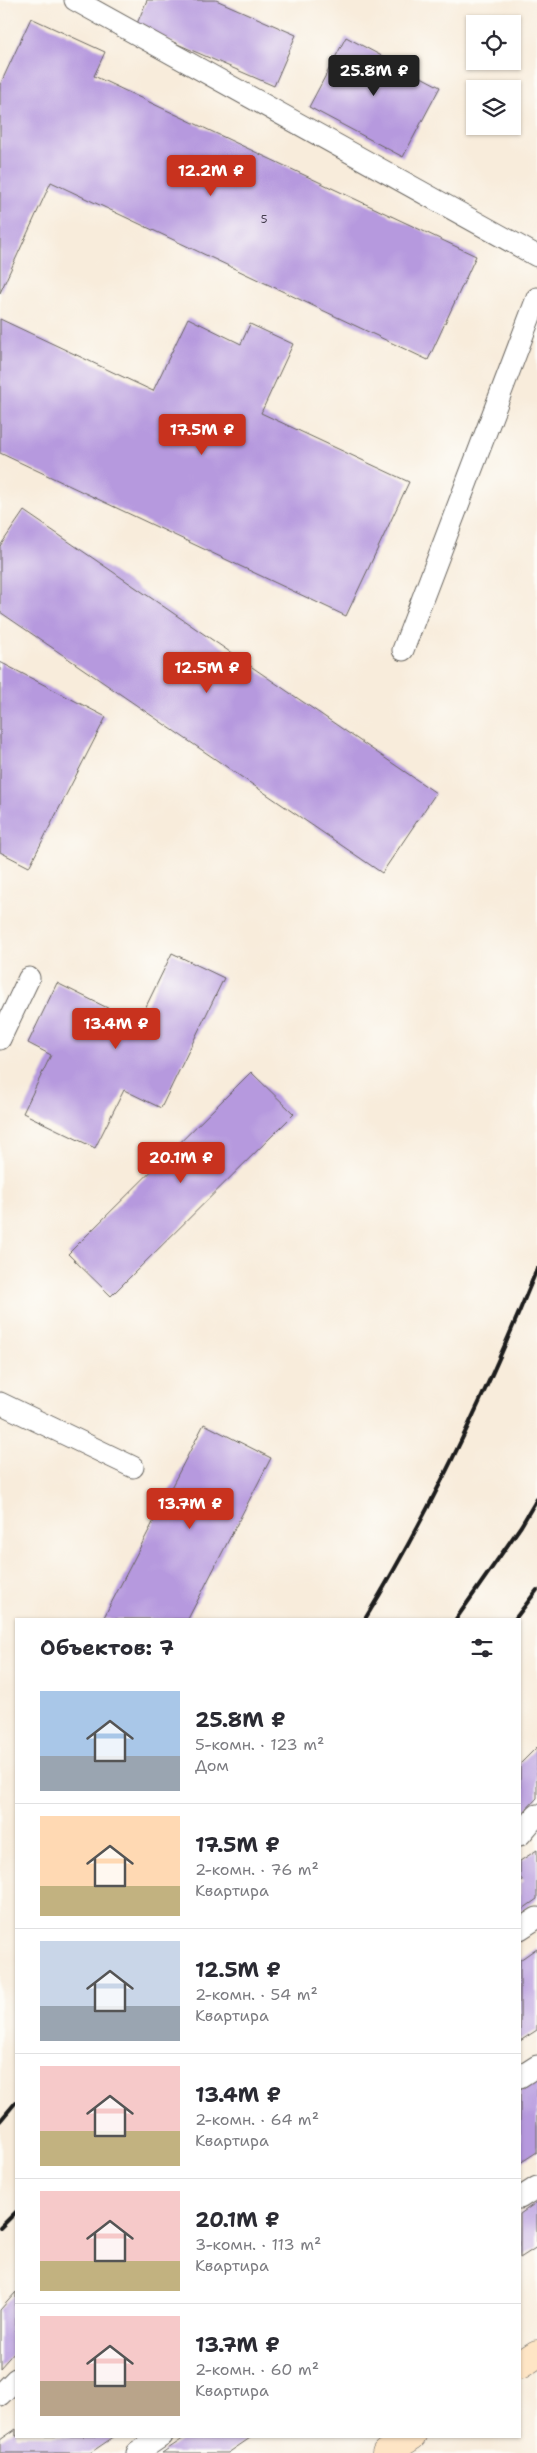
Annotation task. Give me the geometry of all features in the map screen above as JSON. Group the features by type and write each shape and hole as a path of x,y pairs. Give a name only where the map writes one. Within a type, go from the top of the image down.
{"main road":[{"path":"521,2364 537,2354"},
{"path":"386,2453 409,2438"}],"lane":[{"path":"75,0 537,256"},
{"path":"403,650 537,298"},
{"path":"0,1039 29,978"},
{"path":"0,1403 133,1467"},
{"path":"521,1834 537,1815"},
{"path":"521,1928 537,1918"},
{"path":"521,2076 537,2066"},
{"path":"521,2197 537,2187"},
{"path":"0,2395 15,2379"},
{"path":"137,2453 159,2438"}],"building":[{"path":"147,0 216,0 296,35 274,86 136,26"},
{"path":"31,18 105,52 94,76 476,256 428,360 51,182 0,293 0,85"},
{"path":"346,37 440,87 403,157 309,107"},
{"path":"188,318 241,344 250,324 293,344 261,413 409,482 346,616 0,453 0,319 153,391"},
{"path":"24,511 436,793 382,873 0,612 0,546"},
{"path":"0,662 106,717 29,867 0,852"},
{"path":"172,953 224,978 161,1108 124,1090 95,1148 23,1113 51,1055 28,1043 57,983 138,1023"},
{"path":"251,1072 294,1114 111,1296 68,1254"},
{"path":"204,1424 271,1458 189,1618 104,1618"},
{"path":"537,1747 537,1798 521,1815 521,1763"},
{"path":"537,1850 537,1899 521,1910 521,1882 523,1881 521,1878 521,1860"},
{"path":"537,1948 537,2030 521,2040 521,1959"},
{"path":"537,2078 537,2152 521,2162 521,2088"},
{"path":"537,2202 537,2247 521,2257 521,2213"},
{"path":"15,2293 15,2351 0,2368 0,2310"},
{"path":"15,2430 15,2438 112,2438 90,2453 0,2453 0,2440"},
{"path":"184,2438 250,2438 228,2453 162,2453"}],"railway":[{"path":"366,1618 414,1534 458,1447 499,1359 537,1269"},
{"path":"457,1618 521,1526 537,1499"},
{"path":"516,1618 537,1590"},
{"path":"0,2121 15,2103"},
{"path":"0,2228 15,2213"}]}
